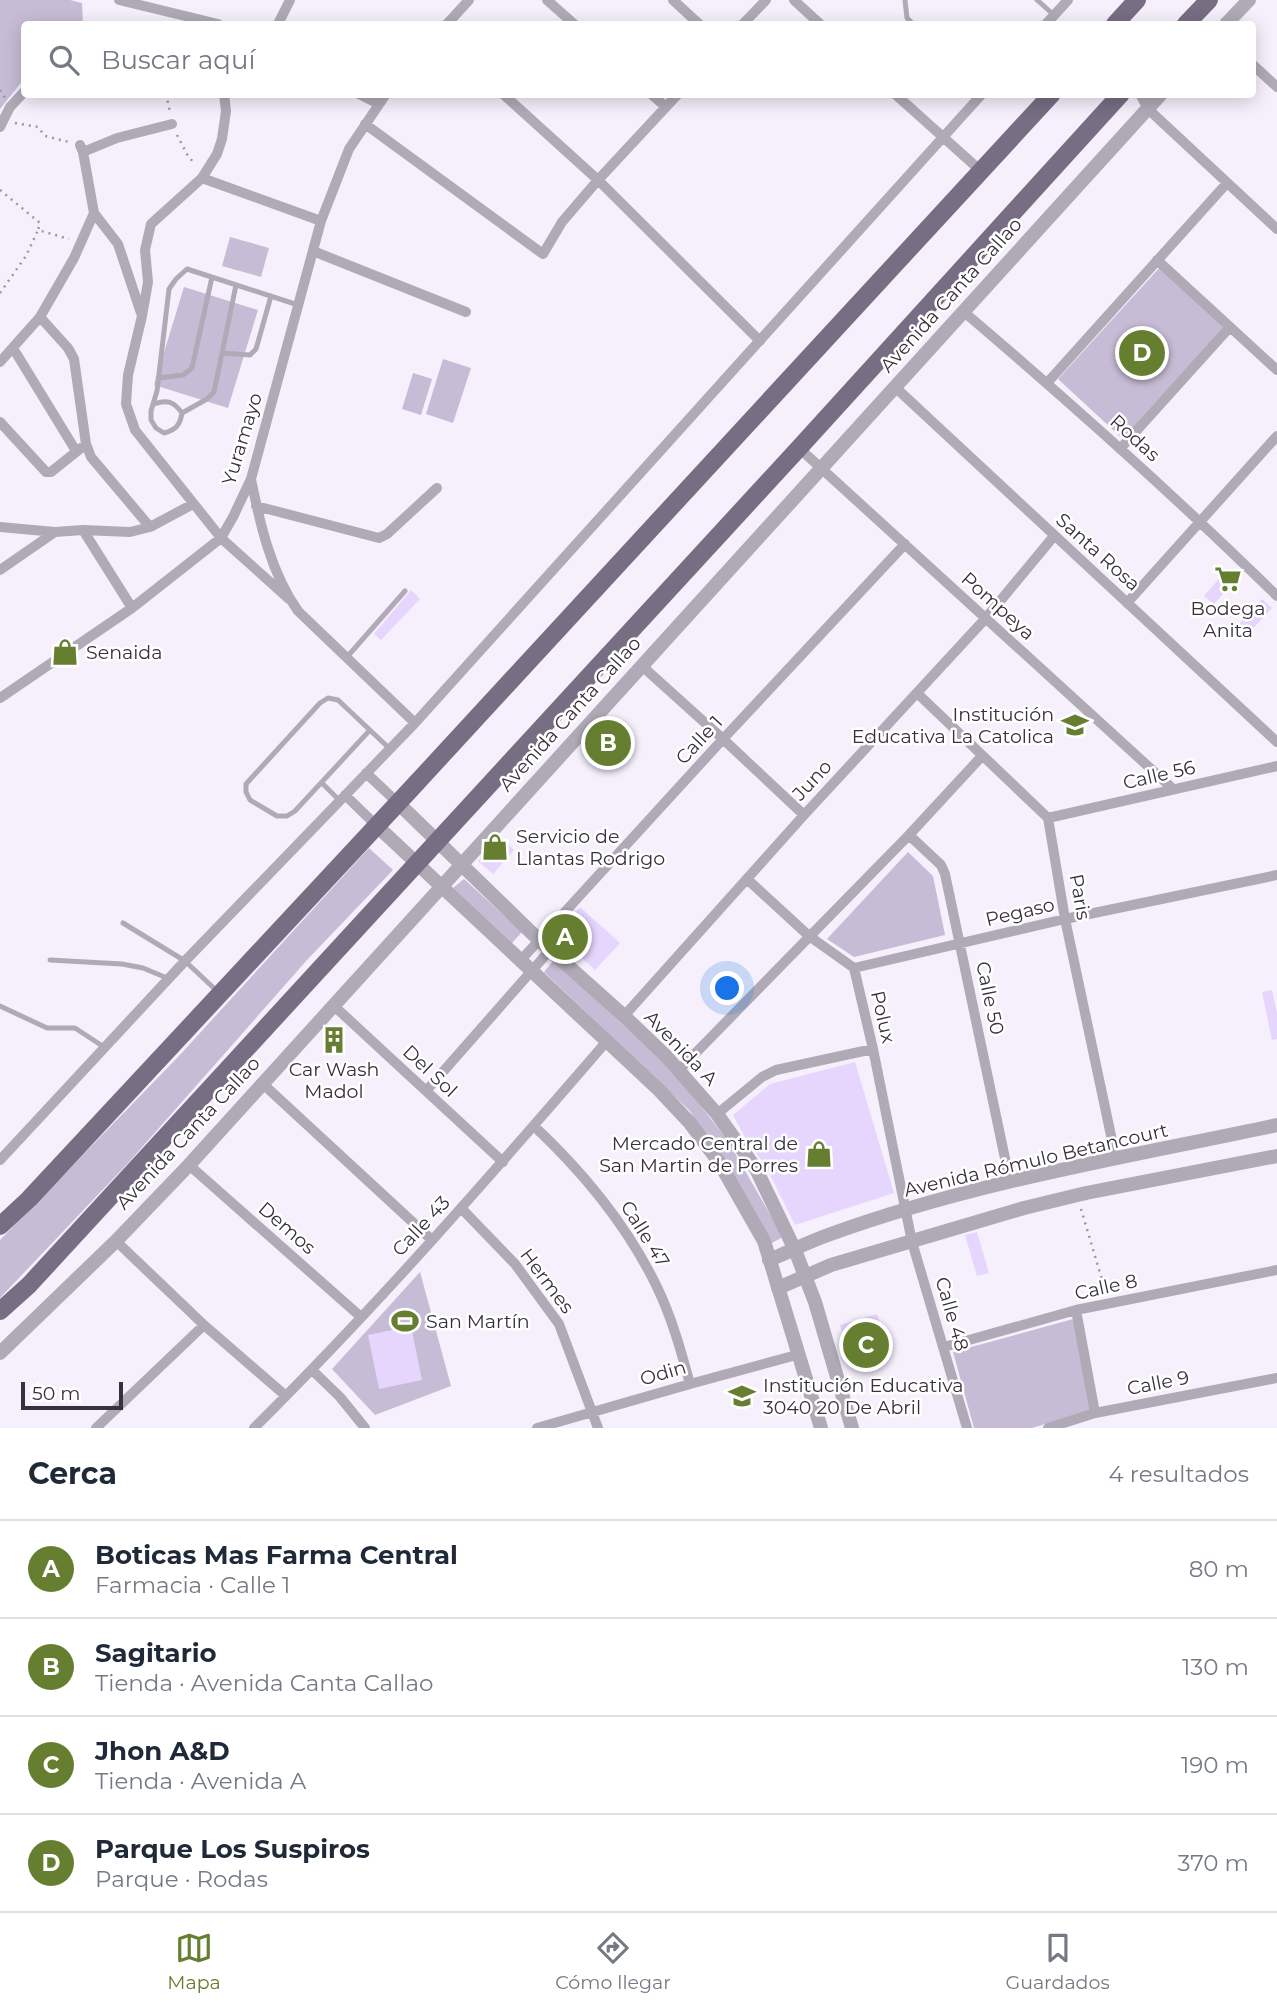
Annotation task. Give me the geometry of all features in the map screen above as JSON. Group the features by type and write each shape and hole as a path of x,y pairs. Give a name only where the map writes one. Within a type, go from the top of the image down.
{"main road":[{"path":"1118,21 1137,0"},
{"path":"1189,21 1209,0"},
{"path":"0,1226 29,1199 377,826 1048,98"},
{"name":"Avenida Canta Callao","path":"0,1311 29,1285 1117,98"}],"street":[{"path":"119,0 207,21"},
{"path":"176,13 180,0"},
{"path":"280,21 290,0"},
{"path":"450,21 469,0"},
{"path":"547,0 571,21"},
{"path":"673,0 696,21"},
{"path":"746,21 766,0"},
{"path":"794,0 817,21"},
{"path":"1049,21 1068,0"},
{"path":"1229,21 1248,0"},
{"path":"1256,68 1277,87"},
{"path":"1,124 10,107 21,95"},
{"path":"224,98 226,111 217,154 203,176 151,224 145,250 148,282 128,375 126,404 135,429 221,538 289,598"},
{"path":"367,98 379,104"},
{"name":"Yuramayo","path":"0,698 132,608 221,538 251,478 321,220 349,149 383,98"},
{"path":"507,98 598,180 760,341"},
{"path":"656,98 666,107"},
{"path":"365,124 543,254 562,222 674,98"},
{"path":"899,98 982,172"},
{"path":"0,1160 185,961 415,723 978,98"},
{"path":"1142,98 1148,109 1277,229"},
{"name":"Avenida Canta Callao","path":"0,1353 116,1241 189,1165 1158,98"},
{"path":"142,316 118,244 94,213 81,149 172,124"},
{"path":"203,176 321,220"},
{"path":"1047,383 1227,183"},
{"path":"0,362 40,317 82,243 94,213"},
{"path":"313,251 466,312"},
{"path":"1157,260 1277,370"},
{"name":"Rodas","path":"964,312 1201,521 1276,594"},
{"path":"40,317 68,348 74,359 81,448"},
{"path":"1120,449 1230,327"},
{"path":"13,348 81,448 150,527"},
{"name":"Santa Rosa","path":"896,388 1277,742"},
{"path":"0,422 46,472 51,472 81,448"},
{"path":"1127,603 1277,436"},
{"name":"Pompeya","path":"799,448 1173,789"},
{"path":"251,478 272,561 289,598 298,611 415,723"},
{"path":"256,506 379,538 387,534 437,488"},
{"path":"0,527 55,532 131,532 150,527 193,503"},
{"path":"83,530 132,608"},
{"path":"0,570 55,532"},
{"name":"Juno","path":"624,1016 986,618 1054,536"},
{"name":"Calle 1","path":"520,961 544,945 723,739 905,544"},
{"path":"642,666 804,815"},
{"path":"917,693 1048,818"},
{"path":"679,1070 909,835 982,756"},
{"name":"Calle 56","path":"1048,818 1277,766"},
{"name":"Avenida A","path":"366,773 544,945 624,1016 679,1070 717,1114 756,1169 794,1250 815,1302 852,1428"},
{"path":"342,798 377,826 442,886 690,1123 719,1162 764,1241 821,1428"},
{"name":"Paris","path":"1048,818 1065,919 1116,1159"},
{"name":"Calle 50","path":"909,835 941,865 945,874 1010,1182"},
{"name":"Pegaso","path":"854,968 1065,919 1277,876"},
{"name":"Polux","path":"747,879 809,936 854,968 906,1210"},
{"name":"Calle 1","path":"426,1091 532,971 544,945"},
{"name":"Del Sol","path":"333,1005 503,1162"},
{"name":"Calle 43","path":"254,1428 312,1370 432,1240 607,1041"},
{"path":"717,1114 762,1077 776,1070 873,1049"},
{"path":"263,1084 432,1240"},
{"name":"Avenida Rómulo Betancourt","path":"769,1260 829,1235 906,1210 1010,1182 1277,1125"},
{"name":"Calle 47","path":"534,1126 592,1186 633,1243 657,1288 676,1333 690,1384"},
{"path":"778,1288 831,1265 1024,1208 1277,1156"},
{"name":"Demos","path":"189,1165 361,1317"},
{"name":"Hermes","path":"461,1208 514,1264 559,1324 598,1428"},
{"name":"Calle 48","path":"906,1210 912,1242 967,1428"},
{"path":"116,1241 204,1325 286,1396"},
{"name":"Calle 8","path":"944,1347 1076,1310 1277,1270"},
{"path":"1076,1310 1095,1413"},
{"path":"96,1428 204,1325"},
{"name":"Odin","path":"537,1428 800,1354"},
{"path":"312,1370 340,1396 365,1428"},
{"name":"Calle 9","path":"1048,1428 1095,1413 1277,1378"}],"lane":[{"path":"905,0 911,21"},
{"path":"1037,0 1054,16"},
{"path":"236,285 214,392 182,413 178,426 164,433 156,428 151,420 151,411 158,379 169,289 176,279 187,269 298,305"},
{"path":"158,379 183,374 192,368 212,277"},
{"path":"222,353 250,355 256,349 271,296"},
{"path":"154,404 170,401 177,405 182,413"},
{"path":"347,657 405,591"},
{"path":"370,730 295,811 287,816 277,816 250,800 246,784 320,703 328,698 338,700 370,730 390,749"},
{"path":"321,783 342,798"},
{"path":"123,923 185,961 220,994"},
{"path":"50,960 122,964 143,968 169,979"},
{"path":"0,1006 47,1028 75,1028 104,1047"}],"path":[{"path":"167,98 172,124 188,156 203,176"},
{"path":"1,124 38,127 46,136 81,149"},
{"path":"0,190 40,223 26,256 0,293"},
{"path":"38,230 82,243"},
{"path":"1077,1195 1109,1304"}],"shaded area":[{"path":"0,0 70,0 82,3 83,21 21,21 21,83 0,109"},
{"path":"230,237 269,248 261,277 222,266"},
{"path":"1161,266 1227,327 1124,440 1058,379"},
{"path":"184,287 258,310 228,408 154,385"},
{"path":"443,359 471,368 453,423 426,414"},
{"path":"413,373 432,379 421,415 402,409"},
{"path":"369,848 393,870 307,960 129,1162 0,1298 0,1240 178,1057"},
{"path":"908,852 933,876 945,935 854,957 827,939"},
{"path":"464,879 522,932 512,943 453,888"},
{"path":"553,961 673,1070 728,1141 783,1237 770,1244 690,1111 544,972"},
{"name":"San Martín","path":"420,1272 451,1386 375,1415 332,1369"},
{"path":"1073,1319 1091,1410 1032,1428 974,1428 953,1352"}],"building":[{"path":"1228,568 1238,577 1214,604 1204,596"},
{"path":"411,590 420,599 381,640 374,634"},
{"path":"1262,599 1272,608 1246,636 1236,627"},
{"path":"599,727 627,751 618,761 591,737"},
{"path":"500,837 514,850 493,874 478,861"},
{"path":"580,907 620,943 595,970 559,937 559,930"},
{"path":"1272,990 1277,1013 1277,1039 1272,1040 1262,992"},
{"name":"Mercado Central de San Martin de Porres","path":"855,1062 894,1193 795,1225 765,1165 733,1115 770,1084"},
{"path":"977,1232 989,1273 977,1276 965,1235"},
{"path":"877,1314 887,1346 850,1357 840,1325"},
{"path":"411,1326 422,1380 379,1389 368,1335"}],"place":[{"name":"Parque Los Suspiros","path":"1142,353"},
{"name":"Bodega Anita","path":"1228,579"},
{"name":"Senaida","path":"65,652"},
{"name":"Institución Educativa La Catolica","path":"1075,725"},
{"name":"Sagitario","path":"608,743"},
{"name":"Servicio de Llantas Rodrigo","path":"495,847"},
{"name":"Boticas Mas Farma Central","path":"565,937"},
{"name":"Car Wash Madol","path":"334,1040"},
{"name":"Mercado Central de San Martin de Porres","path":"819,1154"},
{"name":"San Martín","path":"405,1321"},
{"name":"Jhon A&D","path":"866,1345"},
{"name":"Institución Educativa 3040 20 De Abril","path":"742,1396"}]}
